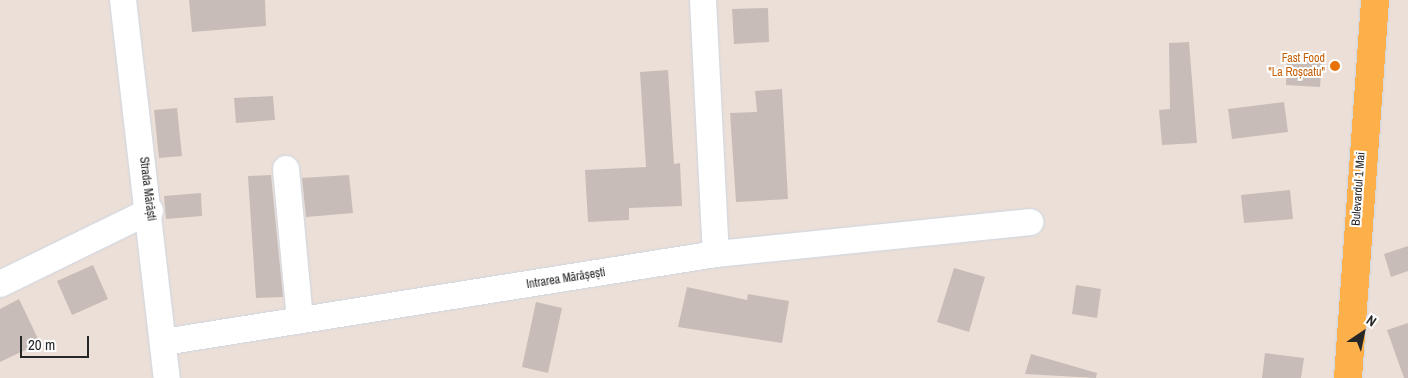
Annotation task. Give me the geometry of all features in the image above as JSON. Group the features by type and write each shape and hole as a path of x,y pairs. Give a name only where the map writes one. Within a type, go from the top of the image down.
{"main road":[{"name":"Bulevardul 1 Mai","path":"1348,378 1375,0"}],"street":[{"name":"Strada Mărăști","path":"123,0 150,212 167,378"},
{"path":"703,0 716,254"},
{"path":"286,169 300,320"},
{"path":"0,284 150,212"},
{"name":"Intrarea Mărășești","path":"164,342 716,254 1030,222"}],"building":[{"path":"189,0 265,0 266,26 192,32"},
{"path":"768,8 769,42 734,44 732,9"},
{"path":"1189,42 1197,143 1162,145 1159,110 1170,109 1169,43"},
{"path":"1287,58 1322,60 1320,87 1286,85"},
{"path":"668,70 674,164 680,163 682,206 629,208 629,220 588,222 585,170 646,167 640,72"},
{"path":"782,89 788,199 736,202 730,113 757,112 755,91"},
{"path":"273,96 275,120 236,123 234,98"},
{"path":"1284,102 1288,132 1232,139 1228,109"},
{"path":"177,108 182,156 159,158 154,110"},
{"path":"271,175 283,297 256,298 248,176"},
{"path":"349,175 353,213 306,217 302,178"},
{"path":"1290,190 1293,219 1244,223 1241,195"},
{"path":"201,193 202,216 166,219 164,196"},
{"path":"1408,246 1408,271 1391,277 1384,254"},
{"path":"93,265 108,299 72,315 57,281"},
{"path":"954,268 985,277 969,332 937,322"},
{"path":"1076,285 1101,289 1097,318 1072,314"},
{"path":"687,287 747,300 748,294 789,301 782,343 678,327"},
{"path":"19,299 40,343 0,362 0,309"},
{"path":"536,302 562,308 548,373 522,367"},
{"path":"1408,323 1408,378 1404,378 1387,330"},
{"path":"1265,353 1304,358 1301,378 1262,378"},
{"path":"1031,354 1097,373 1096,378 1025,374"}],"place":[{"name":"Fast Food \"La Roșcatu\"","path":"1335,66"}]}
